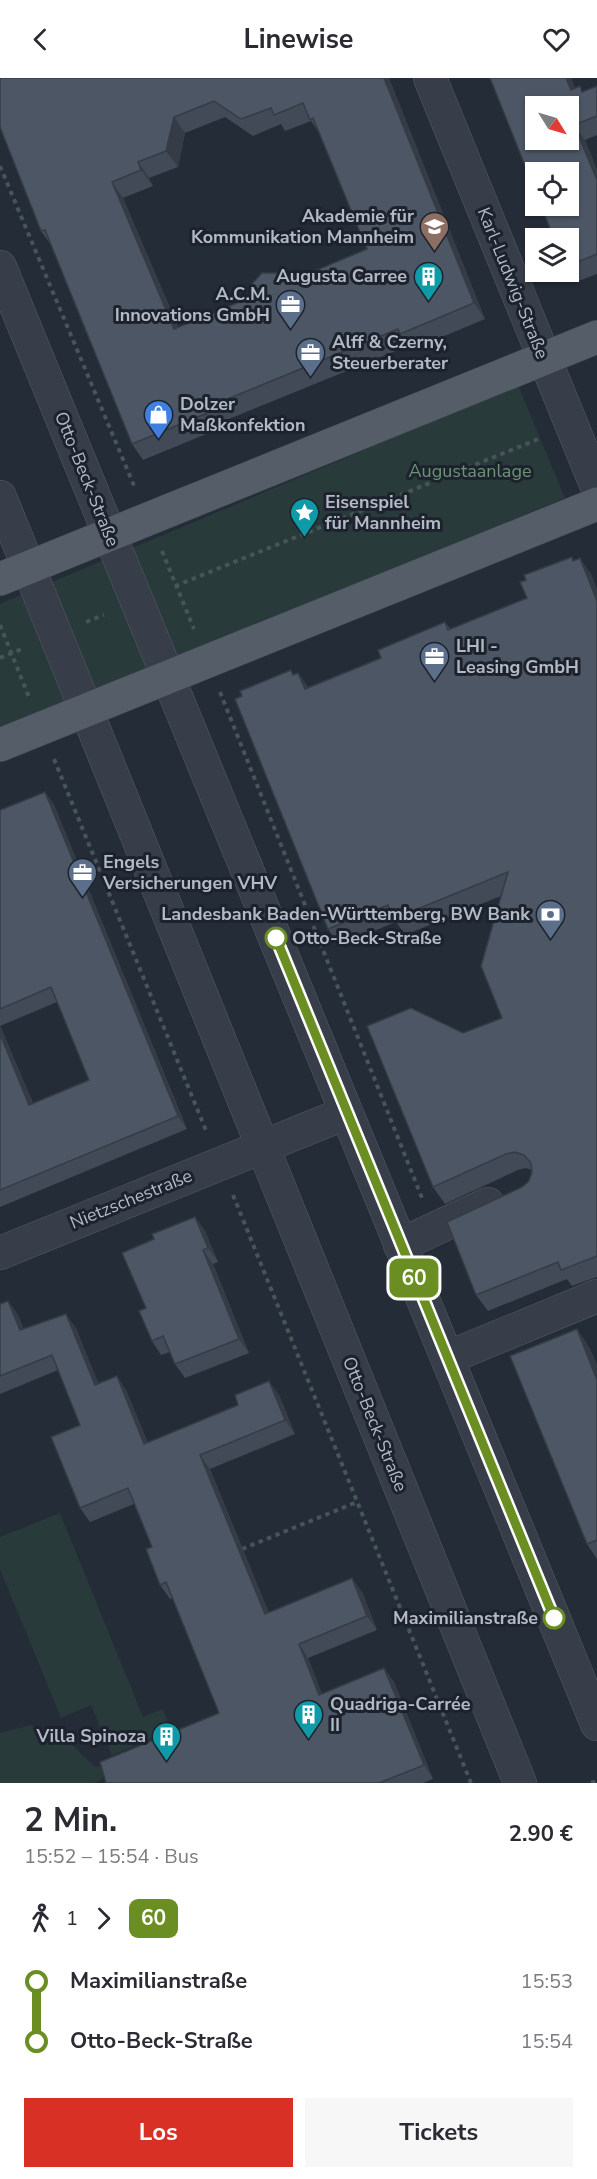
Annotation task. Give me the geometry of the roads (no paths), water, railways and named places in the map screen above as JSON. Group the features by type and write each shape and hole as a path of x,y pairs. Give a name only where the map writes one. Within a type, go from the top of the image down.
{"main road":[{"path":"14,573 597,337"},
{"path":"0,745 597,504"}],"street":[{"name":"Karl-Ludwig-Straße","path":"430,78 597,487"},
{"name":"Otto-Beck-Straße","path":"0,267 597,1724"},
{"name":"Otto-Beck-Straße","path":"0,497 14,573 86,712 520,1783"},
{"name":"Nietzschestraße","path":"0,1253 346,1113"},
{"path":"400,1245 515,1192"},
{"path":"447,1358 597,1296"}],"place":[{"name":"Akademie für Kommunikation Mannheim","path":"435,252"},
{"name":"Augusta Carree","path":"428,302"},
{"name":"A.C.M. Innovations GmbH","path":"291,330"},
{"name":"Alff & Czerny, Steuerberater","path":"311,378"},
{"name":"Dolzer Maßkonfektion","path":"159,440"},
{"name":"Eisenspiel für Mannheim","path":"304,538"},
{"name":"LHI - Leasing GmbH","path":"435,682"},
{"name":"Engels Versicherungen VHV","path":"82,898"},
{"name":"Otto-Beck-Straße","path":"276,938"},
{"name":"Landesbank Baden-Württemberg, BW Bank","path":"551,940"},
{"name":"Maximilianstraße","path":"554,1618"},
{"name":"Quadriga-Carrée II","path":"309,1740"},
{"name":"Villa Spinoza","path":"167,1762"}],"park label":[{"name":"Augustaanlage","path":"470,471"}]}
